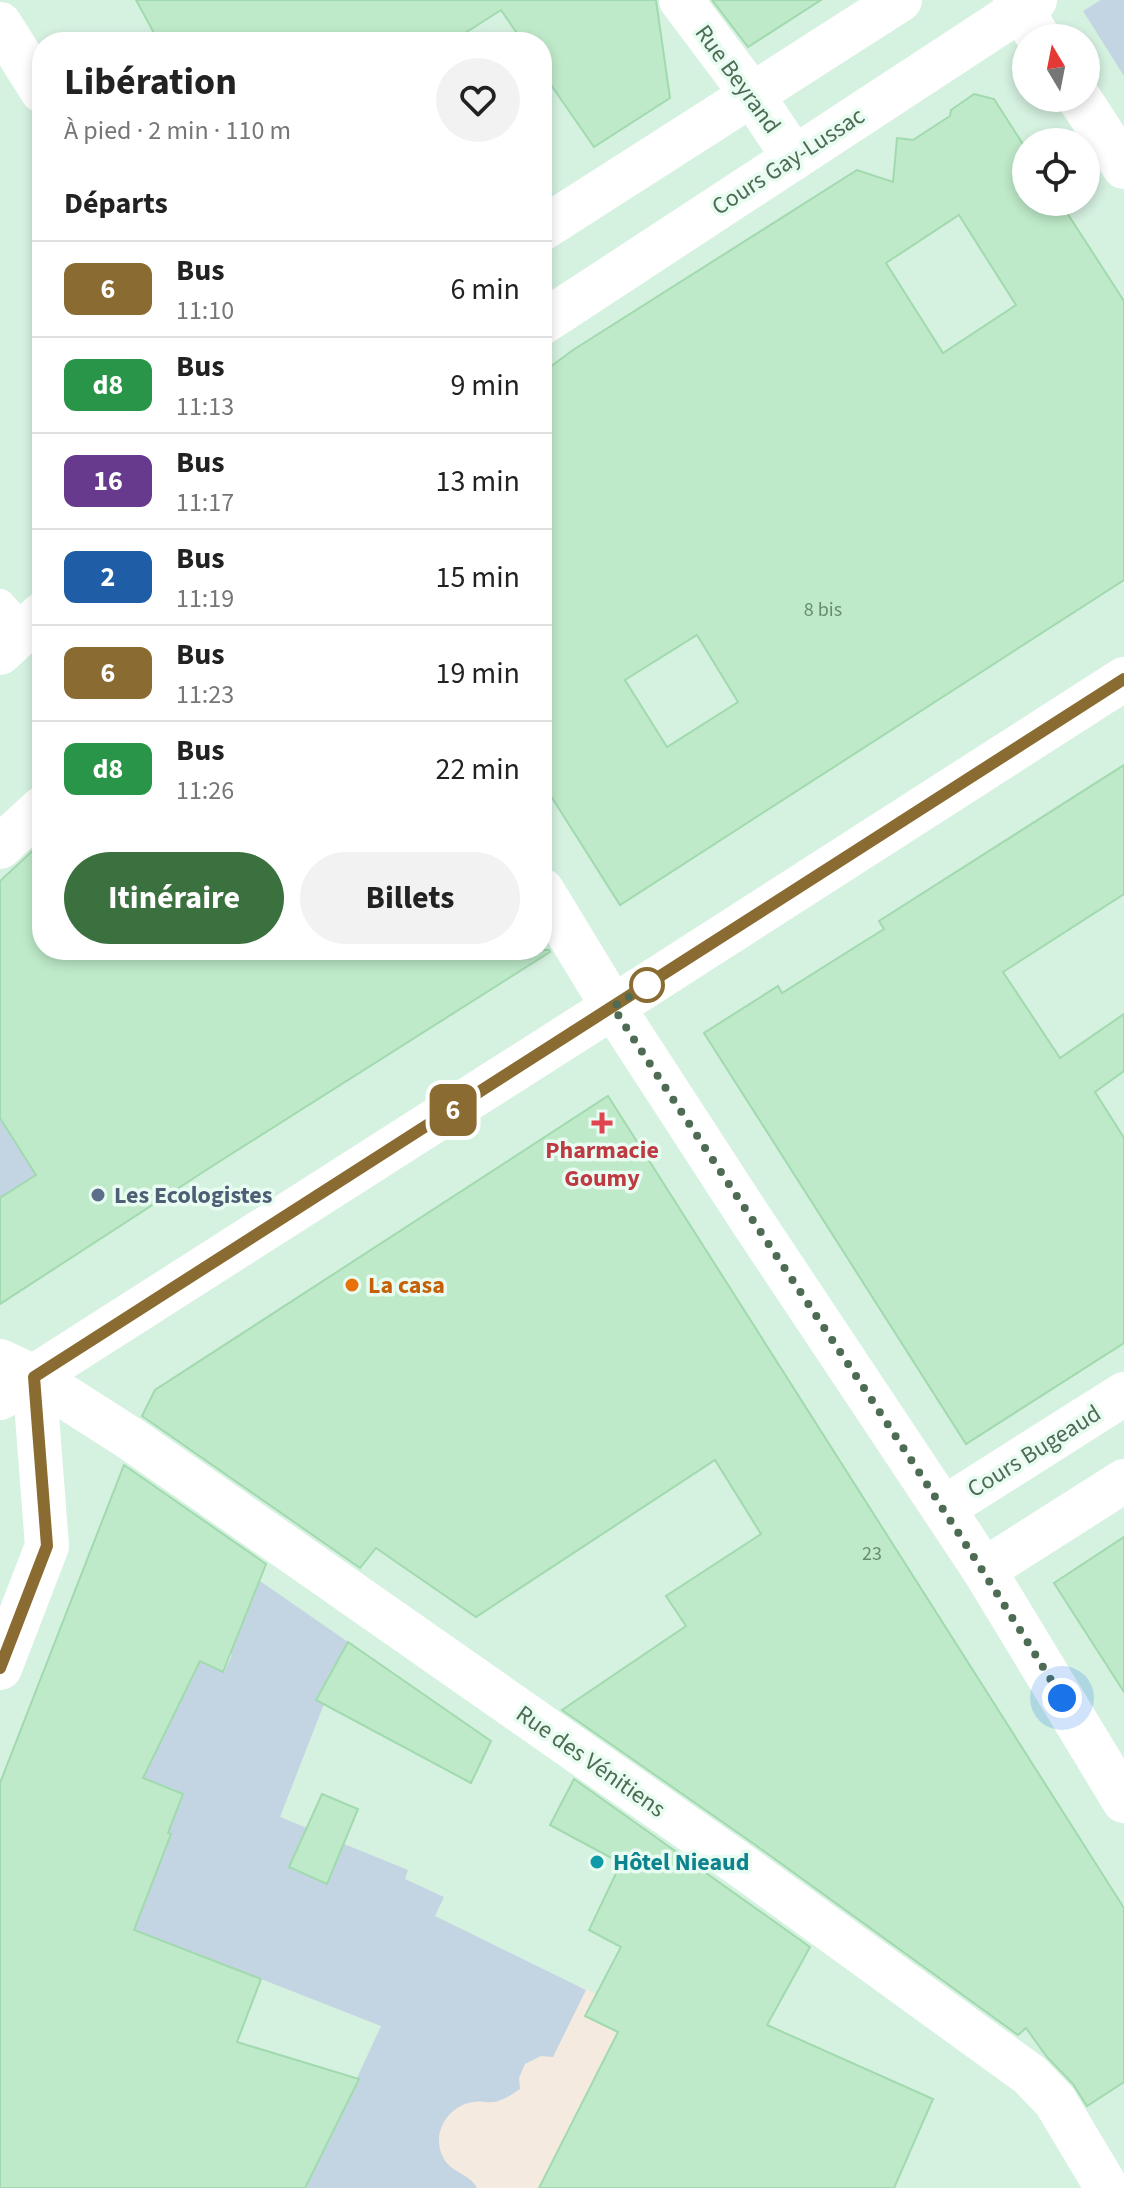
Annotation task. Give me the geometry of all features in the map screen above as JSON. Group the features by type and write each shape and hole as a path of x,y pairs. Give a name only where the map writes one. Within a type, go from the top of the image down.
{"street":[{"name":"Rue Beyrand","path":"681,0 753,96 794,158"},
{"path":"552,223 900,0"},
{"name":"Cours Gay-Lussac","path":"552,316 794,158 1027,12"},
{"path":"0,24 32,75"},
{"path":"1088,112 1124,167"},
{"path":"0,1668 47,1546 11,1379 613,1007 1124,679"},
{"path":"0,847 32,817"},
{"path":"552,906 613,1007 750,1218 984,1570 1124,1801"},
{"name":"Rue des Vénitiens","path":"11,1379 131,1439 739,1864 1030,2075 1055,2101 1107,2188"},
{"name":"Cours Bugeaud","path":"944,1508 1124,1394"},
{"path":"984,1570 1124,1481"}],"shaded area":[{"path":"0,0 1124,0 1124,2188 0,2188"},
{"path":"1101,0 1124,0 1124,76 1100,38 1100,24 1091,24 1083,11"},
{"path":"0,1118 36,1175 0,1198"},
{"path":"260,1581 348,1642 316,1699 324,1704 280,1817 307,1828 289,1868 327,1884 344,1844 408,1870 405,1879 444,1897 435,1916 586,1990 553,2057 541,2056 525,2064 519,2078 520,2089 495,2102 464,2105 449,2115 444,2123 439,2141 444,2159 477,2188 305,2188 359,2079 381,2026 46,1895 171,1835 168,1833 183,1794 144,1778 136,1794 170,1637 201,1661 224,1672 232,1655 222,1650 230,1632 246,1616"},
{"path":"580,1986 686,2039 614,2188 305,2188 357,2078"}],"building":[{"path":"136,0 656,0 670,98 594,147 552,86 552,32 516,32 501,10 467,32 154,32"},
{"path":"712,0 821,0 748,47"},
{"path":"974,94 994,99 1013,128 1012,216 1069,216 1124,301 1124,580 620,905 552,798 552,366 857,170 893,182 897,138 913,140 950,116 951,110","holes":["959,215 1016,305 943,353 886,263","697,635 738,702 667,747 625,680"]},
{"path":"1124,765 1124,894 1003,972 1060,1058 1124,1014 1124,1071 1095,1092 1124,1138 1124,1343 966,1444 704,1033 778,986 782,993 884,929 879,921"},
{"path":"32,851 32,960 537,960 0,1304 0,1198 36,1175 0,1118 0,881"},
{"path":"608,1096 1124,1908 1124,2082 1087,2106 1073,2084 1047,2057 1026,2028 1018,2035 562,1710 686,1626 666,1596 761,1534 715,1460 476,1617 376,1548 360,1568 142,1416 155,1390"},
{"path":"124,1465 266,1564 223,1672 200,1661 143,1778 183,1794 134,1930 261,1979 237,2042 359,2079 305,2188 0,2188 0,1783"},
{"path":"1124,1537 1124,1692 1054,1583"},
{"path":"348,1642 491,1741 471,1783 316,1700"},
{"path":"574,1779 810,1947 767,2025 933,2099 894,2188 539,2188 618,2032 585,2016 621,1947 589,1930 621,1863 550,1825"},
{"path":"322,1794 358,1809 327,1884 289,1867"}],"bus line":[{"name":"6","path":"0,1668 47,1546 34,1377 557,1045 1124,679"}],"place":[{"name":"Pharmacie Goumy","path":"602,1123"},
{"name":"Les Ecologistes","path":"98,1195"},
{"name":"La casa","path":"352,1285"},
{"name":"Hôtel Nieaud","path":"597,1862"}],"route":[{"path":"647,985 656,979 613,1007 944,1508 1062,1698"}]}
